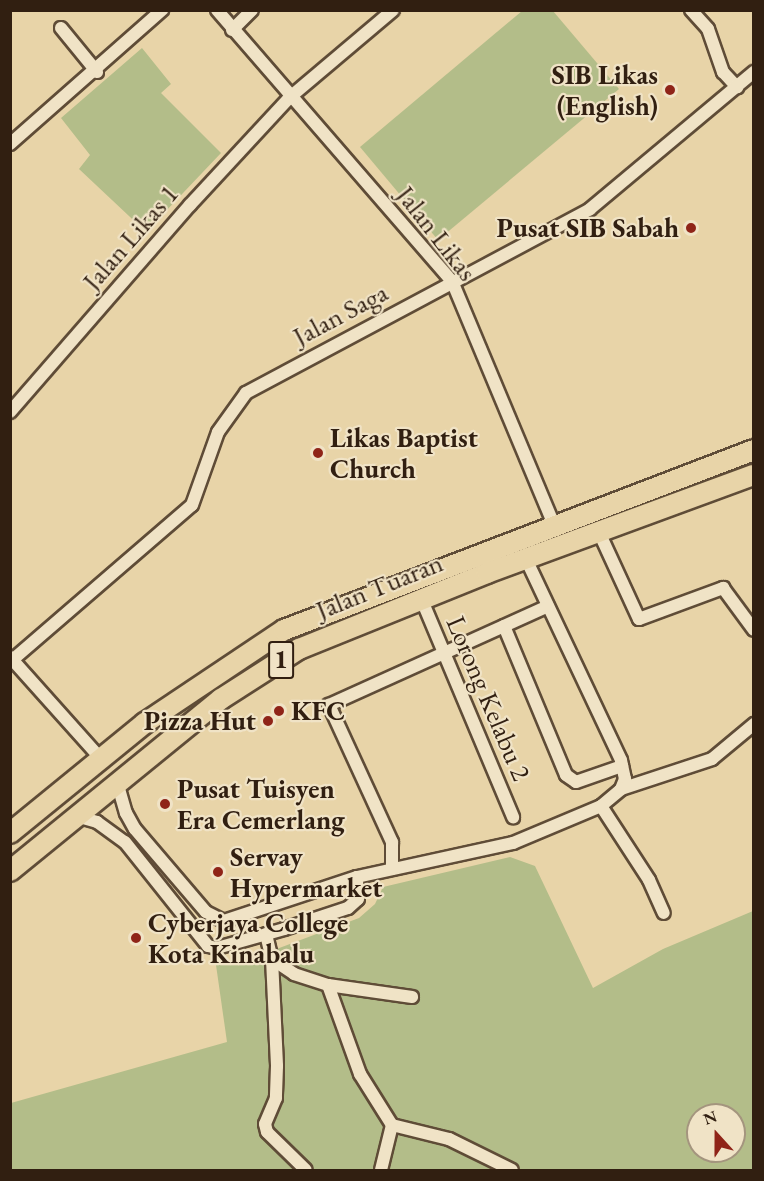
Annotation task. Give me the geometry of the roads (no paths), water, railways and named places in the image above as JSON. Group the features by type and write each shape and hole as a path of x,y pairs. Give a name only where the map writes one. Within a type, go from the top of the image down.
{"main road":[{"name":"Jalan Tuaran","path":"10,833 145,723 284,630 753,450"},
{"path":"554,525 568,533 741,470 753,470"},
{"name":"Jalan Tuaran","path":"10,871 221,699 275,663 325,635 598,530 753,475"}],"street":[{"path":"10,144 98,72 162,10"},
{"name":"Jalan Likas","path":"217,10 290,98 452,281 554,525"},
{"path":"232,30 252,10"},
{"name":"Jalan Likas 1","path":"10,412 190,205 290,98 393,10"},
{"path":"691,10 708,29 723,72 737,87"},
{"path":"61,28 98,72"},
{"name":"Jalan Saga","path":"11,659 192,505 218,432 246,393 452,281 512,254 612,195 753,72"},
{"path":"598,530 639,620 723,588 753,630"},
{"path":"526,559 622,766 625,779 621,789"},
{"name":"Lorong Kelabu 2","path":"421,598 513,817"},
{"path":"392,869 392,842 329,705 548,606"},
{"path":"504,626 566,775 576,782 622,766"},
{"path":"11,659 102,760"},
{"path":"117,782 126,813 135,829 212,917 236,920 357,877 513,843 601,806 621,789 712,759 753,724"},
{"path":"601,806 649,880 664,913"},
{"path":"76,816 98,822 125,842 208,946 217,948 267,934 355,903 360,891 357,877"},
{"path":"267,934 272,959 278,1066 276,1098 265,1124 267,1132 306,1170"},
{"path":"272,959 294,974 328,985 412,997"},
{"path":"328,985 360,1074 392,1125 448,1139 512,1170"},
{"path":"381,1170 392,1125"}],"place":[{"name":"SIB Likas (English)","path":"670,90"},
{"name":"Pusat SIB Sabah","path":"691,228"},
{"name":"Likas Baptist Church","path":"318,453"},
{"name":"KFC","path":"279,711"},
{"name":"Pizza Hut","path":"268,721"},
{"name":"Pusat Tuisyen Era Cemerlang","path":"165,804"},
{"name":"Servay Hypermarket","path":"218,872"},
{"name":"Cyberjaya College Kota Kinabalu","path":"136,938"}]}
